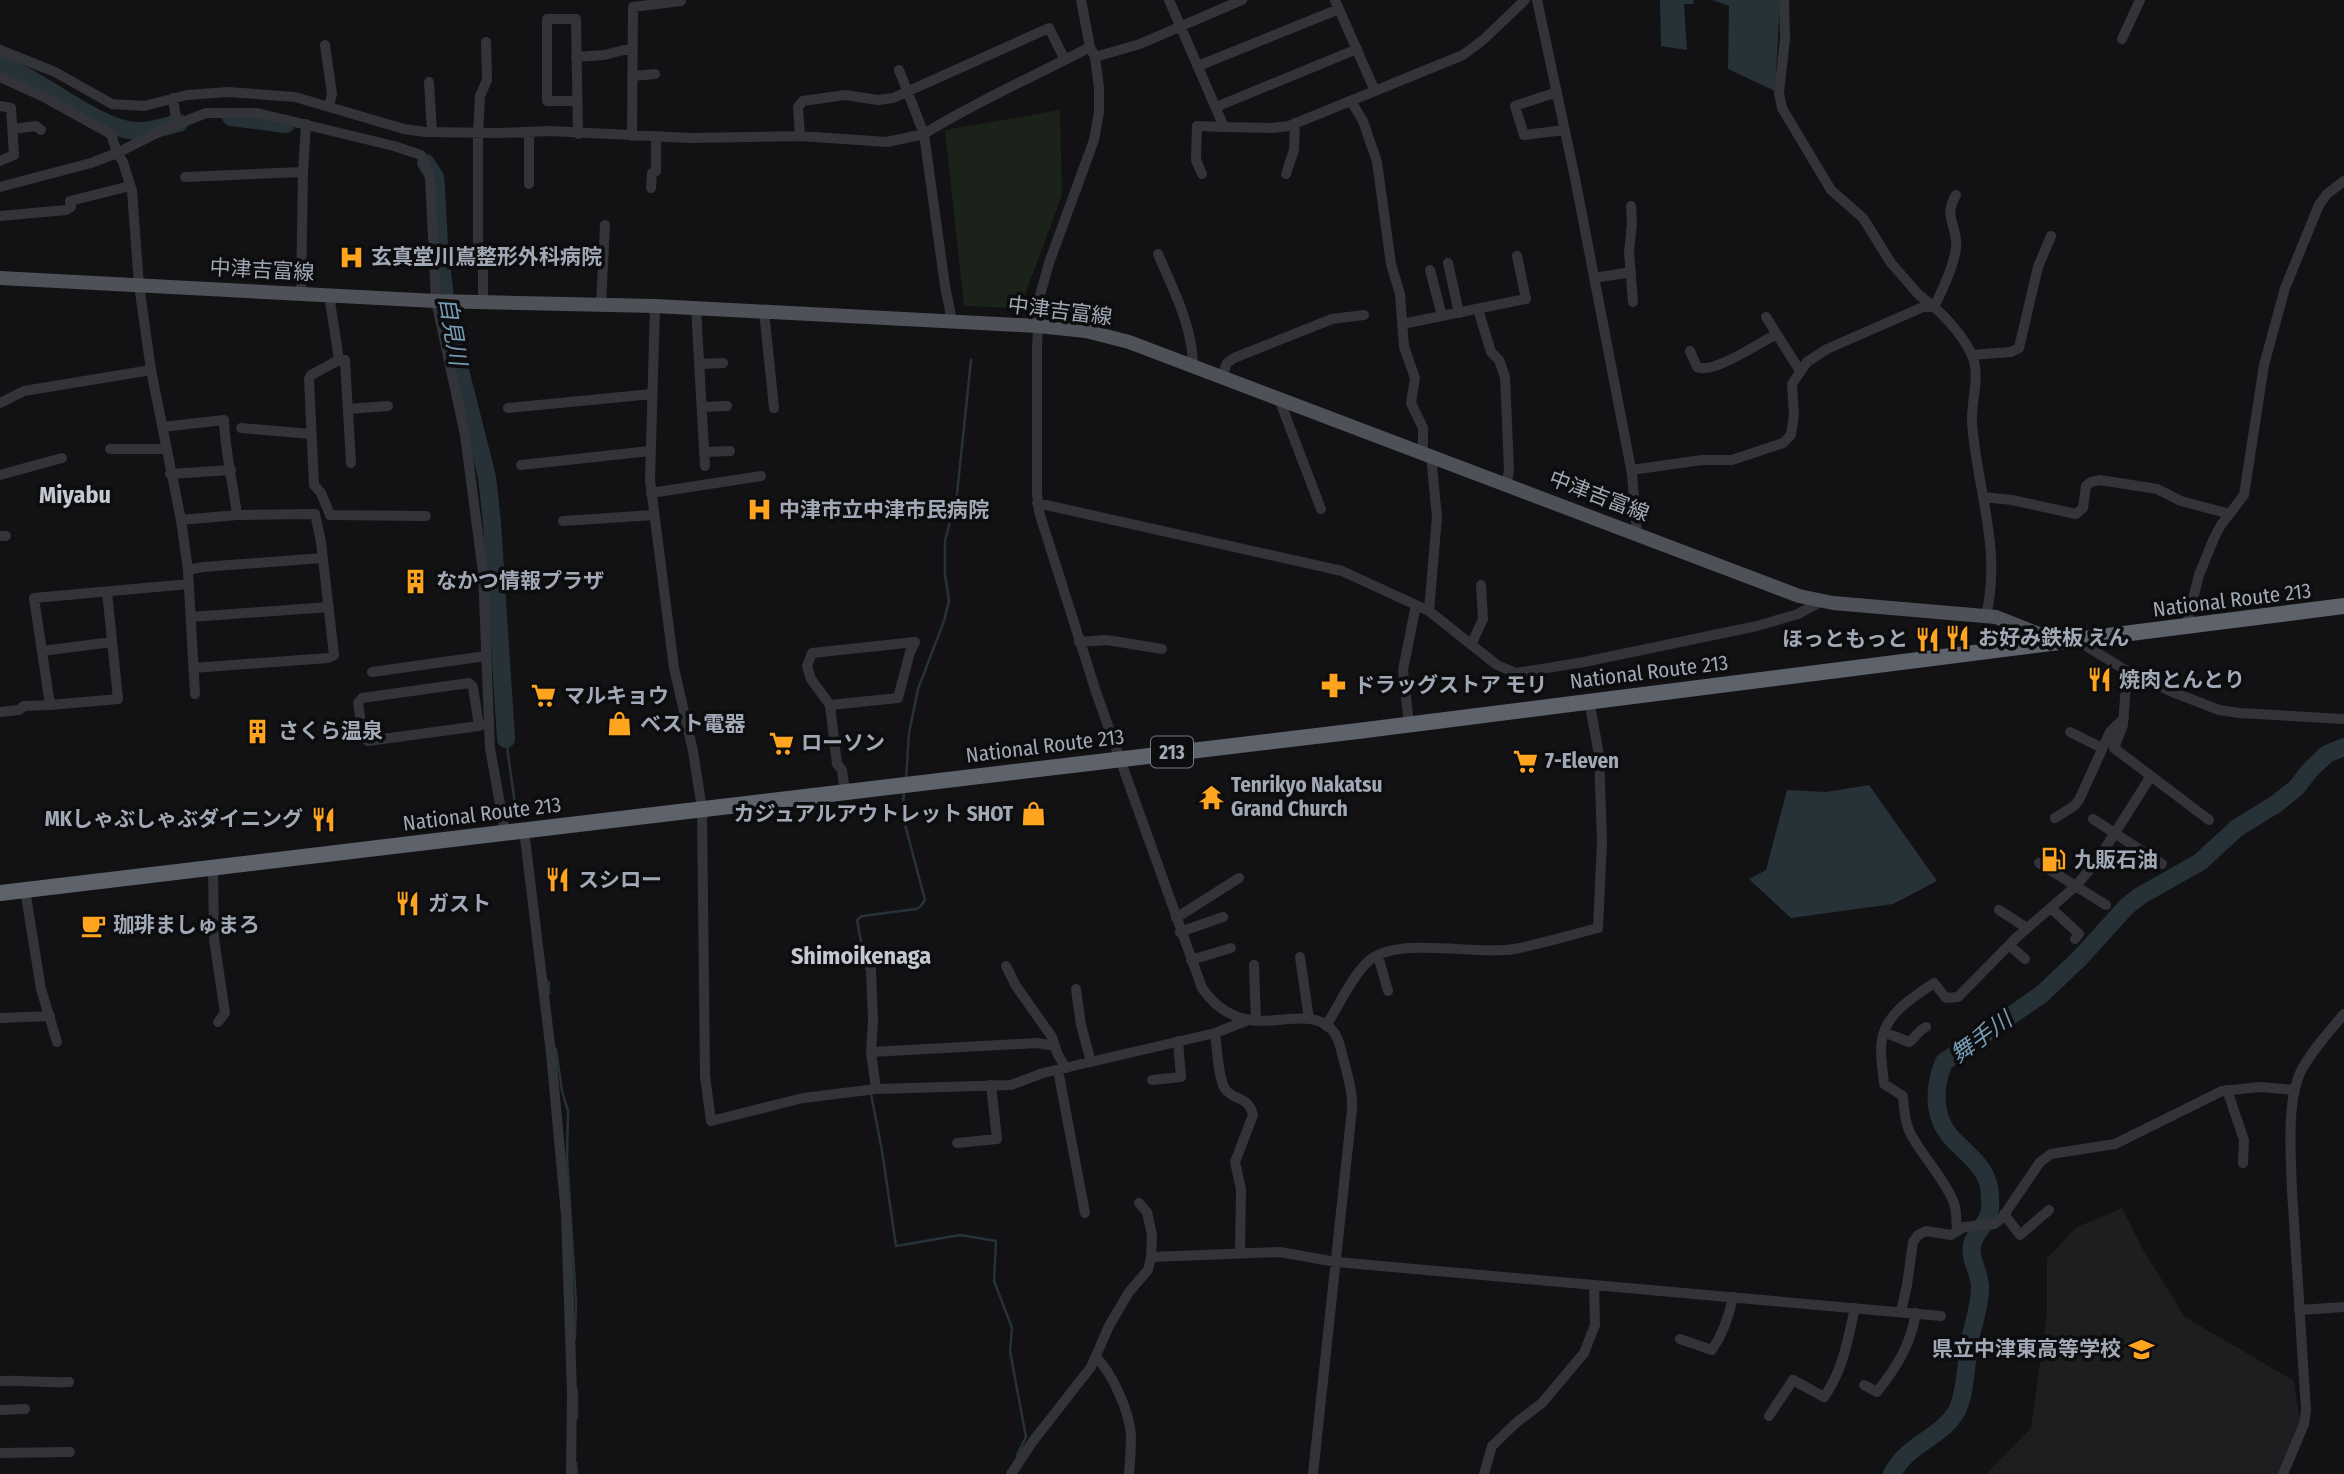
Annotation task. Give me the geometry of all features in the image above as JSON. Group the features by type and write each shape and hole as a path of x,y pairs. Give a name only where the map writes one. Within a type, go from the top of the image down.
{"highway":[{"name":"National Route 213","path":"0,893 1409,724 2344,606"}],"main road":[{"name":"中津吉富線","path":"0,278 436,301 655,306 953,321 1038,326 1105,335 1799,596 1822,601 1986,616 2015,623 2063,643"}],"street":[{"path":"1081,0 1099,105 1094,140 1044,278 1038,326 1037,503 1045,537 1079,642 1202,988 1213,1003 1233,1016 1251,1021"},
{"path":"1169,0 1224,127"},
{"path":"0,50 55,72 112,104 144,106 173,98 228,92 295,97 404,129 432,132 529,132 656,137 800,136 887,142 924,134 957,114 1065,60 1092,52 1140,44 1242,0"},
{"path":"1202,174 1196,160 1197,126 1272,128 1295,124 1463,55 1525,0"},
{"path":"1537,0 1631,470 1637,533"},
{"path":"1784,0 1786,39 1779,93 1782,108 1831,190 1863,218 1891,263 1919,295 1934,307 1972,355 1976,372 1972,423 1993,573 1986,616"},
{"path":"2122,39 2140,0"},
{"path":"632,136 632,7 681,1"},
{"path":"1198,66 1337,4 1375,91"},
{"path":"577,100 547,101 547,19 576,19 578,134"},
{"path":"800,136 798,107 803,101 845,95 878,100 893,98 1049,28 1065,60"},
{"path":"483,302 483,261 478,252 478,133 480,96 487,80 486,42"},
{"path":"325,45 332,94 329,106"},
{"path":"576,57 604,55 632,48"},
{"path":"1216,107 1356,49"},
{"path":"899,70 924,134 945,286 953,321"},
{"path":"632,76 655,74"},
{"path":"0,77 44,97 111,134 123,162 130,186 136,229 139,285 151,370 181,520 188,570 195,694"},
{"path":"429,82 432,132"},
{"path":"1557,92 1516,106 1524,135 1565,130"},
{"path":"173,98 177,125"},
{"path":"1351,100 1366,126 1377,162 1391,264 1400,294 1405,354 1415,378 1411,403 1423,428 1437,517 1429,611"},
{"path":"0,106 11,108 14,155 0,161"},
{"path":"0,187 91,163 206,113 257,113 421,155 430,176 436,301 465,435 483,572 486,656 484,724"},
{"path":"301,293 306,124"},
{"path":"1286,174 1294,150 1295,124"},
{"path":"13,129 36,126 41,130"},
{"path":"529,132 529,184"},
{"path":"652,188 652,173 656,171 656,137"},
{"path":"185,177 303,172"},
{"path":"2186,627 2196,586 2210,548 2221,526 2244,495 2263,372 2285,288 2319,205 2327,194 2344,181"},
{"path":"0,216 66,209 71,207 70,201 130,186"},
{"path":"1934,307 1955,252 1956,239 1949,209 1956,195"},
{"path":"1631,206 1630,272 1633,302"},
{"path":"601,304 605,225"},
{"path":"1972,355 2011,352 2019,348 2038,267 2052,236"},
{"path":"1158,254 1184,320 1192,348 1193,366"},
{"path":"1402,324 1525,299 1517,256"},
{"path":"1448,263 1459,313"},
{"path":"1430,270 1442,316"},
{"path":"1594,278 1630,272"},
{"path":"329,295 339,360"},
{"path":"655,306 651,493 674,668 693,751 702,809 705,1076 711,1121 803,1098 877,1089 1011,1085 1062,1069 1251,1021 1309,1019 1326,1026 1338,1039 1353,1095 1313,1474"},
{"path":"1631,470 1702,460 1725,461 1783,443 1792,432 1795,407 1792,387 1811,358 1923,307 1934,307"},
{"path":"696,308 705,466"},
{"path":"1478,309 1491,352 1501,364 1505,377 1509,469 1507,484"},
{"path":"764,312 774,408"},
{"path":"1222,377 1227,363 1234,358 1332,319 1364,315"},
{"path":"1766,317 1800,371"},
{"path":"1690,352 1699,370 1730,360 1775,335"},
{"path":"351,463 345,360 339,360 310,375 309,379 314,485 321,493 330,515 426,516"},
{"path":"699,364 723,363"},
{"path":"1,399 24,391 151,370"},
{"path":"508,408 652,394"},
{"path":"1279,399 1321,509"},
{"path":"348,409 388,406"},
{"path":"702,407 727,406"},
{"path":"162,426 224,420 225,446 237,515"},
{"path":"241,428 311,434"},
{"path":"110,449 166,449"},
{"path":"521,465 650,451"},
{"path":"705,452 730,451"},
{"path":"0,475 62,458"},
{"path":"170,474 231,470"},
{"path":"651,493 761,477"},
{"path":"1983,497 2012,500 2076,514 2083,508 2086,486 2100,480 2157,489 2181,501 2230,514"},
{"path":"1037,503 1257,554 1333,568 1429,611 1504,669 1522,673 1757,626 1798,614 1822,601"},
{"path":"181,520 315,513 334,655 328,658 193,668"},
{"path":"563,521 654,514"},
{"path":"188,570 323,558"},
{"path":"50,705 34,598 189,584"},
{"path":"1471,645 1483,619 1481,585"},
{"path":"0,712 19,710 24,706 118,699 107,592"},
{"path":"1409,724 1403,670 1416,606"},
{"path":"191,617 329,607"},
{"path":"1079,642 1107,640 1162,649"},
{"path":"2083,640 2087,646 2127,671 2170,691 2227,712 2344,719"},
{"path":"42,651 112,642"},
{"path":"830,705 898,698 915,642 812,653 807,666 811,679 830,705 837,764 842,770 845,792"},
{"path":"372,672 486,656"},
{"path":"2127,671 2124,718 2114,748 2210,820"},
{"path":"484,724 368,741 363,738 358,702 362,698 469,683 473,687 484,724 505,832"},
{"path":"1326,1026 1357,975 1371,959 1378,956 1404,948 1512,949 1598,928 1602,841 1599,755 1588,700"},
{"path":"2055,818 2079,800 2110,732 2124,718"},
{"path":"2070,732 2102,748"},
{"path":"1957,1230 1955,1207 1951,1198 1922,1148 1912,1137 1903,1096 1884,1084 1881,1046 1884,1032 1891,1019 1904,1005 1934,983 1946,998 1958,997 2027,928 2076,886 2115,833 2151,776"},
{"path":"2093,819 2162,864"},
{"path":"524,830 551,1054 566,1214 572,1392 571,1474"},
{"path":"2039,863 2106,905"},
{"path":"213,868 214,939 225,1013 218,1022"},
{"path":"1176,918 1239,878"},
{"path":"25,890 41,989 57,1042"},
{"path":"2051,908 2079,934 2075,939"},
{"path":"1999,910 2027,928"},
{"path":"1181,932 1223,917"},
{"path":"2009,945 2025,959"},
{"path":"1191,960 1231,948"},
{"path":"1378,956 1388,991"},
{"path":"1300,957 1309,1019"},
{"path":"1251,1021 1254,965"},
{"path":"1006,966 1016,986 1052,1037 1055,1046 1062,1069 1085,1213"},
{"path":"871,969 874,1005 871,1052 877,1089"},
{"path":"1076,989 1081,1025 1091,1062"},
{"path":"2283,1474 2305,1417 2291,1167 2295,1090 2298,1077 2308,1059 2344,1014"},
{"path":"0,1018 50,1016"},
{"path":"1884,1032 1909,1042 1917,1036 1920,1029 1926,1027"},
{"path":"1215,1032 1222,1084 1228,1093 1247,1102 1253,1115 1235,1163 1241,1189 1240,1253"},
{"path":"1152,1080 1181,1077 1178,1041"},
{"path":"871,1052 1037,1043 1055,1046"},
{"path":"957,1143 997,1139 991,1085"},
{"path":"1901,1311 1915,1237 1926,1231 1947,1235 1964,1227 1994,1224 2040,1162 2051,1153 2115,1144 2227,1090 2260,1087 2295,1090"},
{"path":"2227,1090 2244,1140 2243,1163"},
{"path":"1011,1474 1033,1441 1091,1367 1109,1326 1129,1292 1148,1270 1151,1257 1150,1222 1147,1212 1139,1203"},
{"path":"2004,1214 2020,1235 2049,1210"},
{"path":"1151,1257 1280,1252 1336,1262 1941,1315"},
{"path":"1483,1474 1492,1446 1542,1403 1584,1353 1595,1325 1594,1286"},
{"path":"1679,1339 1712,1350 1729,1316 1733,1297"},
{"path":"2299,1310 2344,1307"},
{"path":"1769,1416 1793,1380 1824,1397 1833,1385 1855,1308"},
{"path":"1864,1385 1878,1392 1897,1367 1911,1337 1916,1313"},
{"path":"1096,1357 1110,1372 1131,1432 1129,1474"},
{"path":"0,1381 69,1382"},
{"path":"0,1410 25,1409"},
{"path":"0,1453 70,1452"}],"shaded area":[{"path":"1660,0 1694,0 1693,4 1684,4 1687,50 1661,46"},
{"path":"1712,0 1780,0 1775,91 1728,69 1729,6"},
{"path":"1060,110 1062,195 1020,308 964,306 945,130"},
{"path":"1869,785 1937,881 1893,904 1791,918 1749,879 1766,870 1787,790 1826,792"},
{"name":"県立中津東高等学校","path":"2122,1208 2142,1248 2185,1317 2294,1381 2300,1420 2280,1474 1986,1474 2031,1428 2047,1314 2047,1258 2077,1227"}],"waterway":[{"name":"自見川","path":"0,64 104,122 121,128 147,131 179,123"},
{"name":"自見川","path":"231,117 286,124"},
{"name":"自見川","path":"426,163 435,177 439,246 448,323 487,477 506,739"},
{"path":"906,779 909,733 918,689 949,601 945,575 945,541 957,494 971,360"},
{"path":"506,739 517,819"},
{"name":"舞手川","path":"1892,1474 1907,1455 1950,1421 1956,1412 1962,1396 1979,1300 1980,1282 1971,1251 1973,1241 1989,1214 1989,1187 1979,1166 1951,1137 1940,1120 1937,1091 1944,1062 2042,994 2080,958 2127,906 2200,862 2237,828 2296,788 2327,754 2344,747"},
{"path":"866,969 857,920 862,916 916,909 925,900 902,813 904,793"},
{"path":"547,981 549,994"},
{"path":"556,1049 568,1111 567,1157 576,1302 575,1338"},
{"path":"871,1094 896,1246 960,1235 996,1241 994,1281 1012,1328 1010,1351 1026,1437 1017,1455"},
{"path":"577,1390 577,1418"},
{"path":"576,1463 577,1474"}],"place":[{"name":"玄真堂川嶌整形外科病院","path":"351,257"},
{"name":"中津市立中津市民病院","path":"759,510"},
{"name":"なかつ情報プラザ","path":"416,581"},
{"name":"お好み鉄板 えん","path":"1958,638"},
{"name":"ほっともっと","path":"1928,639"},
{"name":"焼肉とんとり","path":"2099,680"},
{"name":"ドラッグストア モリ","path":"1334,685"},
{"name":"マルキョウ","path":"544,696"},
{"name":"ベスト電器","path":"620,724"},
{"name":"さくら温泉","path":"258,731"},
{"name":"ローソン","path":"781,743"},
{"name":"7-Eleven","path":"1525,761"},
{"name":"Tenrikyo Nakatsu Grand Church","path":"1211,797"},
{"name":"カジュアルアウトレット SHOT","path":"1033,814"},
{"name":"MKしゃぶしゃぶダイニング","path":"323,819"},
{"name":"九販石油","path":"2054,860"},
{"name":"スシロー","path":"558,880"},
{"name":"ガスト","path":"408,904"},
{"name":"珈琲ましゅまろ","path":"93,925"},
{"name":"県立中津東高等学校","path":"2141,1349"}],"district":[{"name":"Miyabu","path":"75,495"},
{"name":"Shimoikenaga","path":"861,956"}]}
